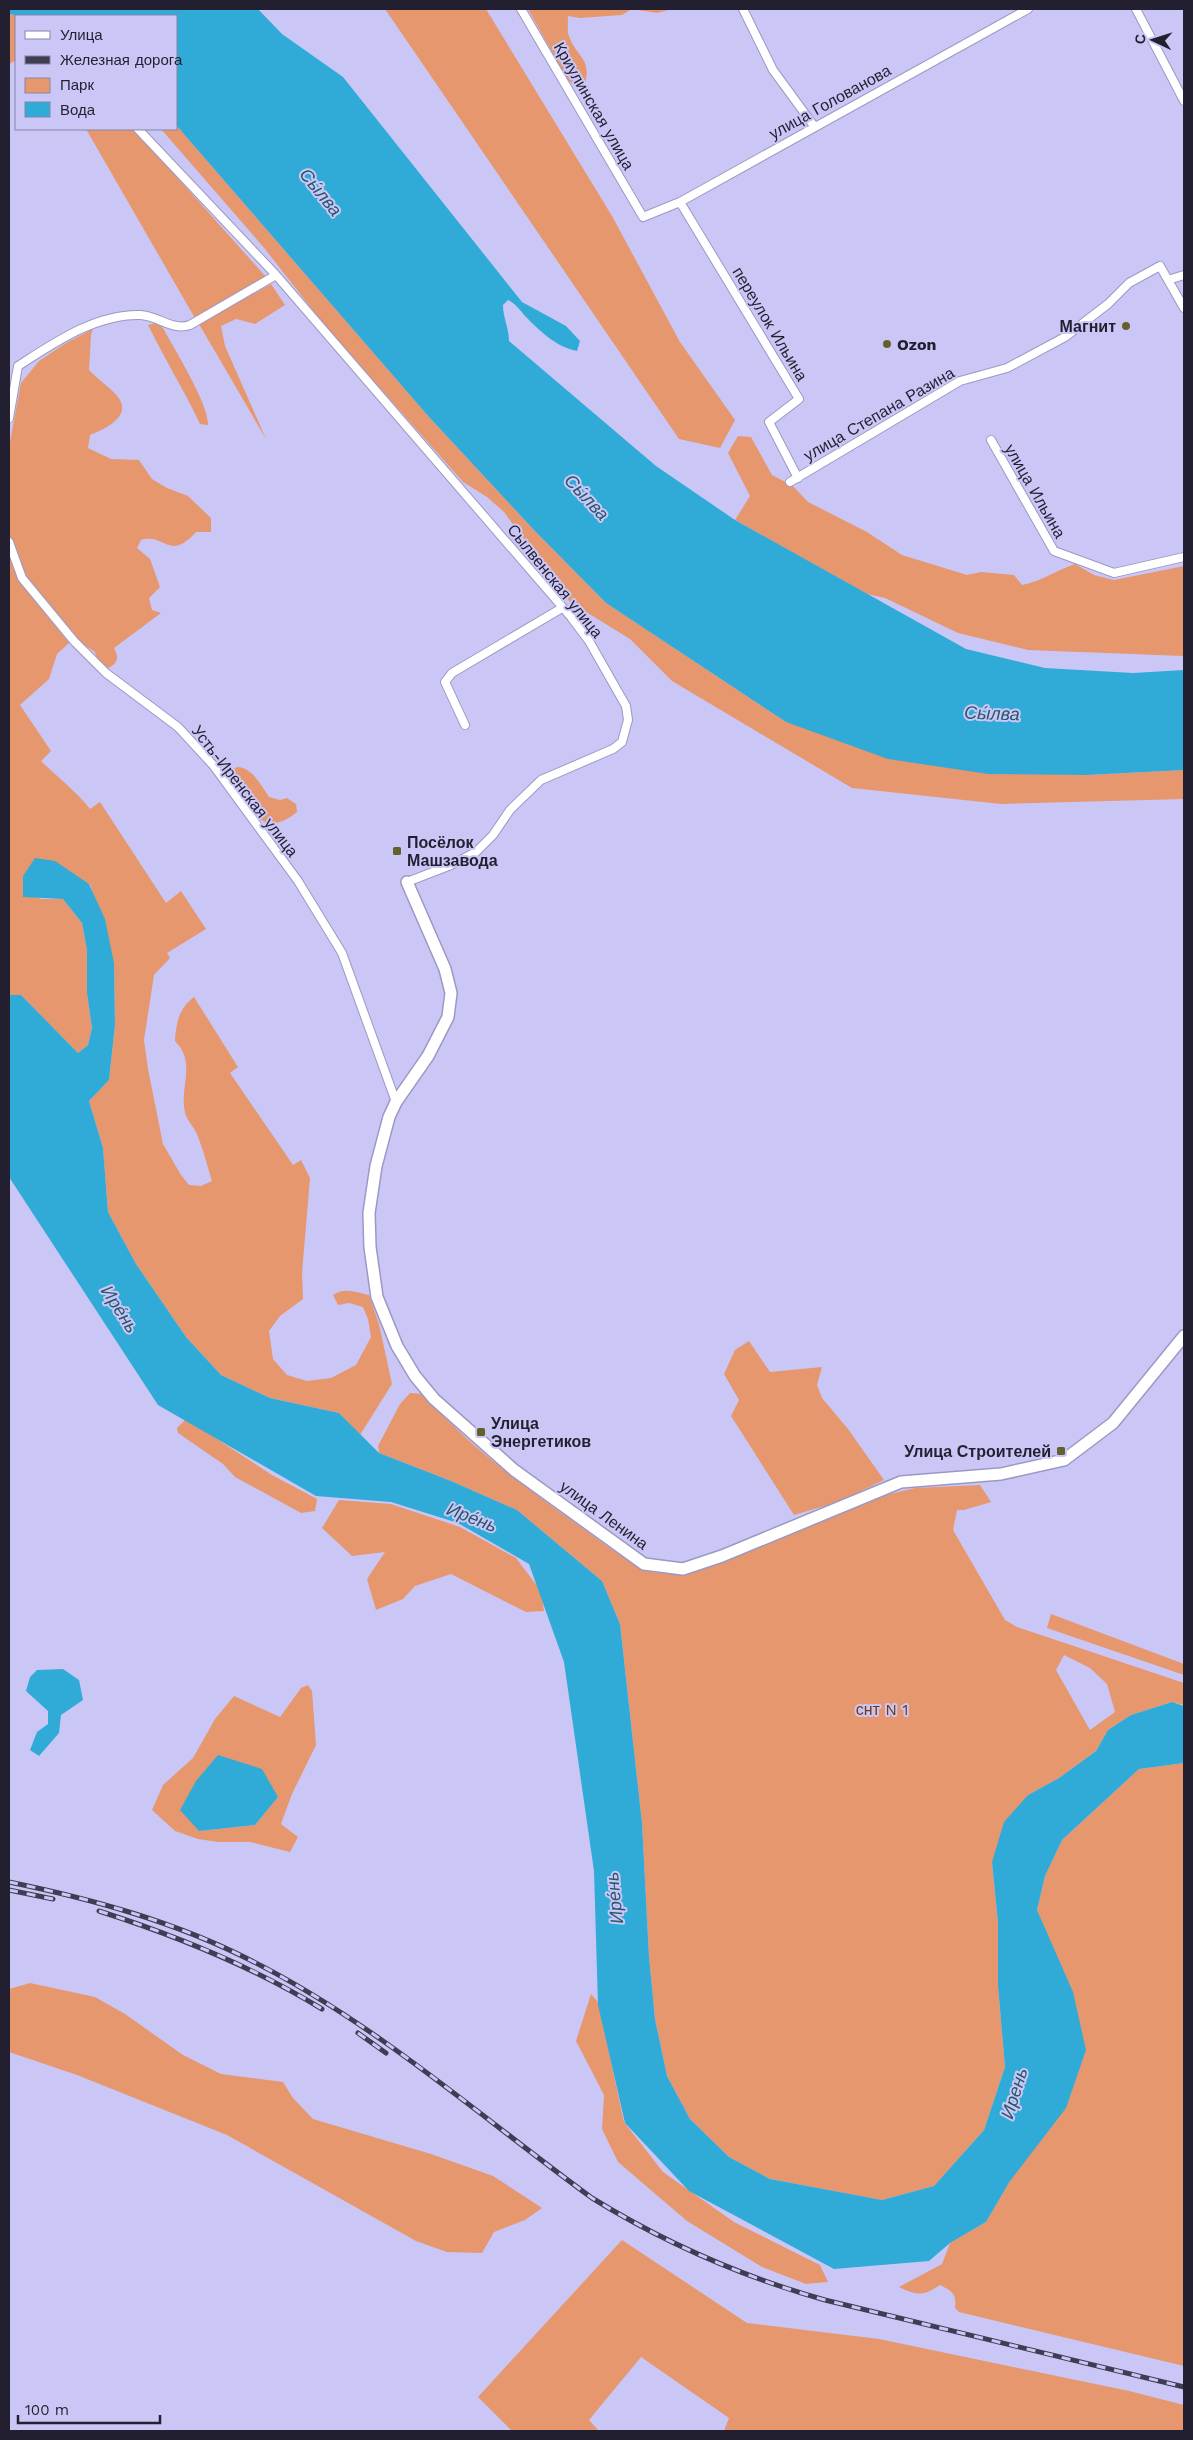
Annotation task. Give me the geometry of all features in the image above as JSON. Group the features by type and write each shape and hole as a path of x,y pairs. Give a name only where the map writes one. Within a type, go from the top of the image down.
{"street":[{"name":"Криулинская улица","path":"521,9 643,217"},
{"path":"743,9 773,70 814,126"},
{"name":"улица Голованова","path":"643,217 680,202 1028,9"},
{"path":"1136,9 1184,101"},
{"name":"Сылвенская улица","path":"139,130 276,275 562,608 589,641 626,706 628,720 622,742 613,749 541,780 510,810 493,835 476,852 451,865 407,882"},
{"name":"переулок Ильина","path":"680,202 799,399 769,422 794,480"},
{"name":"улица Степана Разина","path":"794,480 960,380 1007,368 1065,337 1108,304 1129,283 1160,266 1168,280"},
{"path":"9,418 18,366 70,334 114,319 138,315 151,316 173,327 190,326 276,275"},
{"path":"1184,275 1168,280 1184,308"},
{"name":"улица Ильина","path":"991,440 1054,551 1114,573 1184,557"},
{"name":"Усть-Иренская улица","path":"9,542 22,578 74,641 106,673 178,727 212,765 298,881 342,953 396,1102"},
{"path":"464,725 445,682 452,673 562,608"},
{"path":"396,1102 442,1032 450,1005 450,982 407,882"},
{"name":"улица Ленина","path":"396,1102 378,1157 369,1213 373,1280 383,1314 397,1346 422,1386 446,1411 514,1470 644,1564 684,1569 722,1556 900,1482 1001,1474 1064,1460 1113,1423 1184,1336"}],"green space":[{"path":"385,9 486,9 612,216 680,342 735,420 720,448 679,439"},
{"path":"528,9 632,9 622,15 580,18 568,16 569,36 585,63 587,75 585,83 576,87 567,79"},
{"path":"632,9 672,9 657,13"},
{"path":"9,14 15,15 15,61 9,64"},
{"path":"178,127 429,417 533,529 606,603 786,722 1087,775 1184,770 1184,799 1001,804 852,788 672,681 630,639 570,602 504,512 487,497 463,482 326,327 265,249 162,130 178,130"},
{"path":"87,130 135,130 266,277 196,320"},
{"path":"271,284 285,305 255,324 236,319 221,326 225,346 266,439 199,324"},
{"path":"156,323 163,328 190,376 203,404 208,425 200,424 148,325"},
{"path":"93,329 89,370 118,397 122,404 122,410 115,421 109,426 90,435 88,448 111,459 139,460 152,479 167,488 188,496 211,518 211,532 196,532 187,541 179,545 167,545 149,539 141,540 137,548 150,559 160,587 149,598 152,610 161,613 114,648 117,660 108,668 97,660 95,652 75,639 27,577 9,535 9,447 21,383 39,361 66,343"},
{"path":"738,436 751,437 772,475 793,486 808,502 867,532 902,555 967,575 981,572 1014,575 1022,585 1075,564 1094,575 1114,580 1184,566 1184,656 1028,650 958,633 885,598 867,594 735,520 750,496 728,453"},
{"path":"9,556 23,586 69,643 57,654 49,679 20,705 51,751 41,761 90,809 100,802 166,903 181,891 206,929 167,953 170,958 154,975 144,1040 163,1144 189,1185 201,1186 212,1181 196,1132 186,1115 184,1103 185,1058 182,1049 175,1041 179,1016 194,997 238,1067 230,1073 293,1165 301,1160 310,1178 302,1273 303,1299 280,1316 269,1331 273,1359 287,1375 307,1381 331,1378 356,1365 371,1337 368,1319 363,1307 349,1303 338,1305 333,1295 346,1291 369,1295 379,1324 392,1384 360,1435 339,1413 270,1398 221,1375 186,1337 136,1264 108,1212 103,1148 89,1101 109,1080 115,1025 114,963 90,884 38,899 63,899 82,923 87,950 87,993 92,1028 88,1045 78,1053 21,995 9,995"},
{"path":"237,767 248,770 260,782 269,797 280,800 287,798 296,804 297,812 288,819 273,823 268,823 258,818 230,775 231,771"},
{"path":"749,1341 770,1372 822,1367 817,1385 822,1398 848,1429 884,1480 838,1502 794,1515 731,1416 739,1400 724,1374 735,1350"},
{"name":"снт N 1","path":"410,1393 423,1394 440,1413 496,1464 619,1555 646,1570 660,1573 676,1573 706,1568 882,1496 915,1488 980,1485 991,1502 964,1510 957,1510 953,1530 1005,1620 1017,1627 1184,1683 1184,1705 1172,1702 1131,1715 1108,1730 1096,1751 1059,1778 1028,1795 992,1862 998,1923 998,1986 1005,2067 984,2130 934,2186 882,2200 770,2179 729,2157 690,2119 667,2076 655,2019 649,1957 642,1823 620,1624 602,1581 517,1510 451,1481 379,1453 378,1446 400,1404","holes":["1064,1655 1090,1668 1107,1684 1115,1712 1090,1730 1056,1670"]},
{"path":"186,1419 272,1475 317,1499 315,1511 301,1513 235,1477 223,1464 178,1433 177,1428"},
{"path":"339,1500 391,1504 460,1527 516,1558 541,1591 544,1611 526,1612 451,1574 415,1586 403,1599 376,1610 367,1579 385,1552 352,1556 322,1528"},
{"path":"1051,1614 1184,1664 1184,1675 1047,1628"},
{"path":"308,1685 312,1691 316,1745 292,1794 281,1824 298,1837 290,1852 250,1842 218,1842 198,1839 175,1831 152,1810 163,1785 193,1758 215,1719 234,1696 280,1717 301,1688","holes":["278,1797 255,1825 199,1831"]},
{"path":"1184,1763 1184,2366 959,2312 955,2308 953,2294 940,2285 920,2294 899,2287 942,2264 950,2243 986,2222 1010,2181 1048,1941 1037,1910 1045,1876 1062,1840 1139,1769"},
{"path":"30,1983 95,1997 125,2014 183,2055 221,2074 283,2082 293,2098 313,2119 431,2154 493,2176 542,2208 525,2220 494,2232 482,2253 447,2252 416,2241 227,2135 77,2075 9,2052 9,1989"},
{"path":"591,1994 598,2002 624,2122 663,2172 734,2222 820,2265 828,2282 806,2284 762,2267 687,2221 618,2162 602,2129 604,2095 576,2041"},
{"path":"622,2240 747,2323 879,2339 1129,2391 1184,2405 1184,2431 724,2431 729,2418 641,2357 589,2420 599,2431 512,2431 478,2397"}],"water":[{"name":"Сы́лва","path":"9,9 258,9 282,34 343,77 522,302 566,326 580,341 577,351 562,346 543,333 508,300 503,305 509,341 656,466 735,520 966,649 1045,668 1133,673 1184,670 1184,770 1087,775 988,774 888,759 786,722 606,603 533,529 429,417 178,127 178,15 9,14"},
{"path":"35,858 55,861 89,884 105,919 114,963 115,1025 109,1080 89,1101 103,1148 108,1212 136,1264 186,1337 221,1375 270,1398 339,1413 379,1453 451,1481 517,1510 602,1581 620,1624 642,1823 649,1957 655,2019 667,2076 690,2119 729,2157 770,2179 882,2200 934,2186 984,2130 1005,2067 998,1986 998,1923 992,1862 1004,1822 1028,1795 1059,1778 1096,1751 1108,1730 1131,1715 1172,1702 1184,1706 1184,1763 1139,1769 1062,1840 1045,1876 1037,1910 1073,1992 1086,2050 1066,2108 1010,2181 986,2222 950,2243 929,2261 834,2269 689,2191 625,2123 598,2005 594,1871 564,1662 529,1564 458,1523 391,1502 316,1496 158,1405 9,1177 9,995 21,995 78,1053 88,1045 92,1028 87,993 87,950 82,923 63,899 23,897 23,876"},
{"path":"63,1669 79,1680 83,1700 61,1715 59,1733 39,1756 30,1750 37,1732 48,1724 48,1711 26,1691 30,1677 37,1670"},
{"path":"218,1755 262,1769 278,1797 255,1825 199,1831 180,1810 196,1781"}],"railway":[{"path":"9,1882 102,1904 164,1923 252,1961 297,1986 384,2042 592,2198 648,2230 705,2257 764,2281 825,2300 1184,2387"},
{"path":"9,1890 53,1899"},
{"path":"99,1911 214,1953 269,1979 322,2009"},
{"path":"358,2033 386,2053"}],"place":[{"name":"Магнит","path":"1126,326"},
{"name":"Ozon","path":"887,344"},
{"name":"Посёлок Машзавода","path":"397,851"},
{"name":"Улица Энергетиков","path":"481,1432"},
{"name":"Улица Строителей","path":"1061,1451"}],"water label":[{"name":"Ире́нь","path":"120,1309"},
{"name":"Ире́нь","path":"472,1517"},
{"name":"Ире́нь","path":"614,1898"},
{"name":"Ирень","path":"1014,2093"}]}
